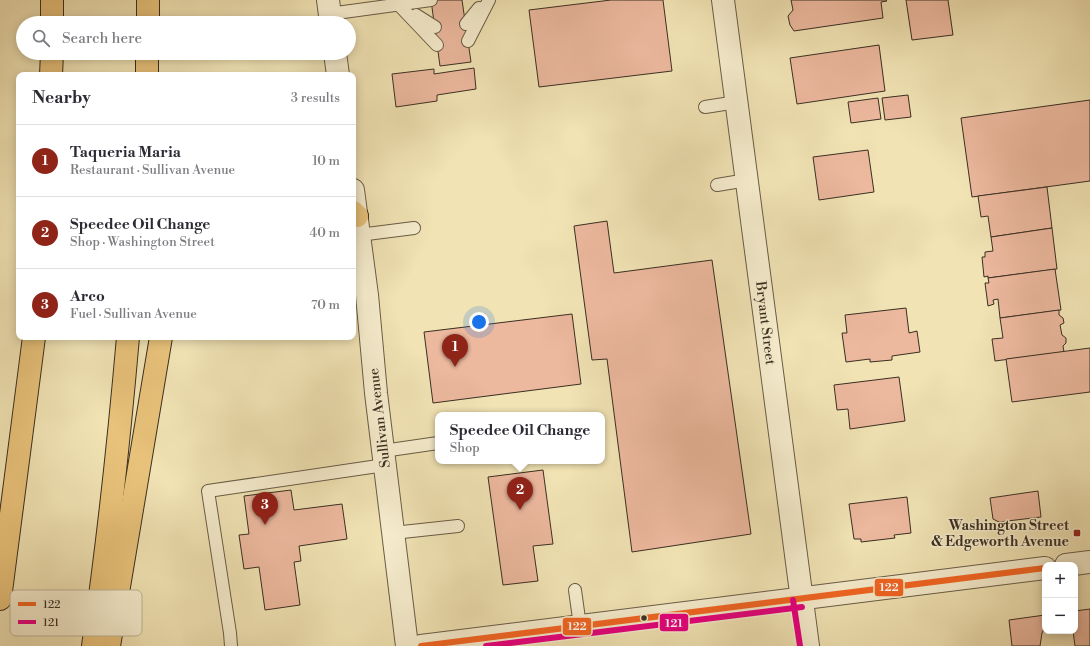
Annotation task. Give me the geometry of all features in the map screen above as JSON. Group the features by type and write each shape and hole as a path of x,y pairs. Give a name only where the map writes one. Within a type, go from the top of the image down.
{"highway":[{"path":"52,0 52,16"},
{"path":"148,0 148,16"},
{"path":"51,72 52,60"},
{"path":"147,60 147,72"},
{"path":"0,599 34,340"},
{"path":"101,590 114,489 128,340"},
{"path":"118,590 160,340"},
{"path":"93,646 95,636"},
{"path":"109,646 111,636"}],"street":[{"name":"Bryant Street","path":"724,0 808,646"},
{"path":"336,60 338,72"},
{"name":"Sullivan Avenue","path":"356,221 367,295 374,379 407,646"},
{"path":"1078,564 1090,562"},
{"path":"421,646 1042,568"}],"lane":[{"path":"329,12 402,2 431,0"},
{"path":"466,24 488,0"},
{"path":"468,41 488,0"},
{"path":"402,2 435,28"},
{"path":"402,2 437,44"},
{"path":"705,107 737,102"},
{"path":"716,185 747,180"},
{"path":"356,221 414,228"},
{"path":"231,646 208,490 384,458 435,444"},
{"path":"393,533 458,526"},
{"path":"575,590 580,626"}],"building":[{"path":"431,0 462,0 471,62 440,66"},
{"path":"611,0 663,0 672,71 539,87 529,10"},
{"path":"791,0 887,1 881,2 883,18 794,31 790,25 788,16 793,10"},
{"path":"906,0 948,0 953,35 912,40"},
{"path":"879,45 885,91 797,104 790,58"},
{"path":"474,68 476,89 437,95 437,101 396,107 392,74 434,69 434,74"},
{"path":"908,95 911,117 885,120 882,98"},
{"path":"878,98 881,119 851,123 848,102"},
{"path":"1090,100 1090,181 972,197 961,118"},
{"path":"868,150 874,192 819,200 813,157"},
{"path":"1047,187 1052,228 991,237 988,216 981,217 978,196"},
{"path":"607,221 614,273 712,260 751,534 632,552 607,359 592,360 574,226"},
{"path":"1052,228 1057,269 988,278 988,276 984,277 982,257 985,257 985,252 993,251 991,237"},
{"path":"1055,269 1061,310 1000,318 998,299 993,300 994,304 988,306 985,283 989,283 988,278"},
{"path":"906,308 909,333 917,331 920,352 892,356 892,360 870,362 870,359 846,362 842,333 847,333 845,315"},
{"path":"1059,310 1059,315 1063,318 1064,323 1060,325 1062,335 1066,338 1066,343 1063,346 1064,352 995,361 992,339 1003,338 1000,318"},
{"path":"572,314 581,384 433,403 424,332"},
{"path":"1090,348 1090,392 1012,402 1006,359"},
{"path":"899,377 905,421 850,429 848,409 837,410 834,385"},
{"path":"543,470 553,544 533,546 538,581 503,585 488,477"},
{"path":"291,490 294,510 342,504 347,539 299,546 301,561 294,562 300,605 265,610 259,567 244,569 239,535 249,534 244,496"},
{"path":"1038,491 1041,517 999,522 993,519 990,498"},
{"path":"907,497 911,533 894,535 895,538 861,542 861,539 854,539 849,504"},
{"path":"1090,609 1090,646 1075,646 1073,634 1078,634 1078,611"},
{"path":"1042,615 1040,646 1012,646 1009,620"}],"transit line":[{"name":"122","path":"421,646 1042,568"},
{"name":"121","path":"793,600 800,646"},
{"name":"121","path":"486,646 802,607"}],"place":[{"name":"Taqueria Maria","path":"455,367"},
{"name":"Speedee Oil Change","path":"520,510"},
{"name":"Arco","path":"265,525"},
{"name":"Washington Street & Edgeworth Avenue","path":"1077,533"}]}
